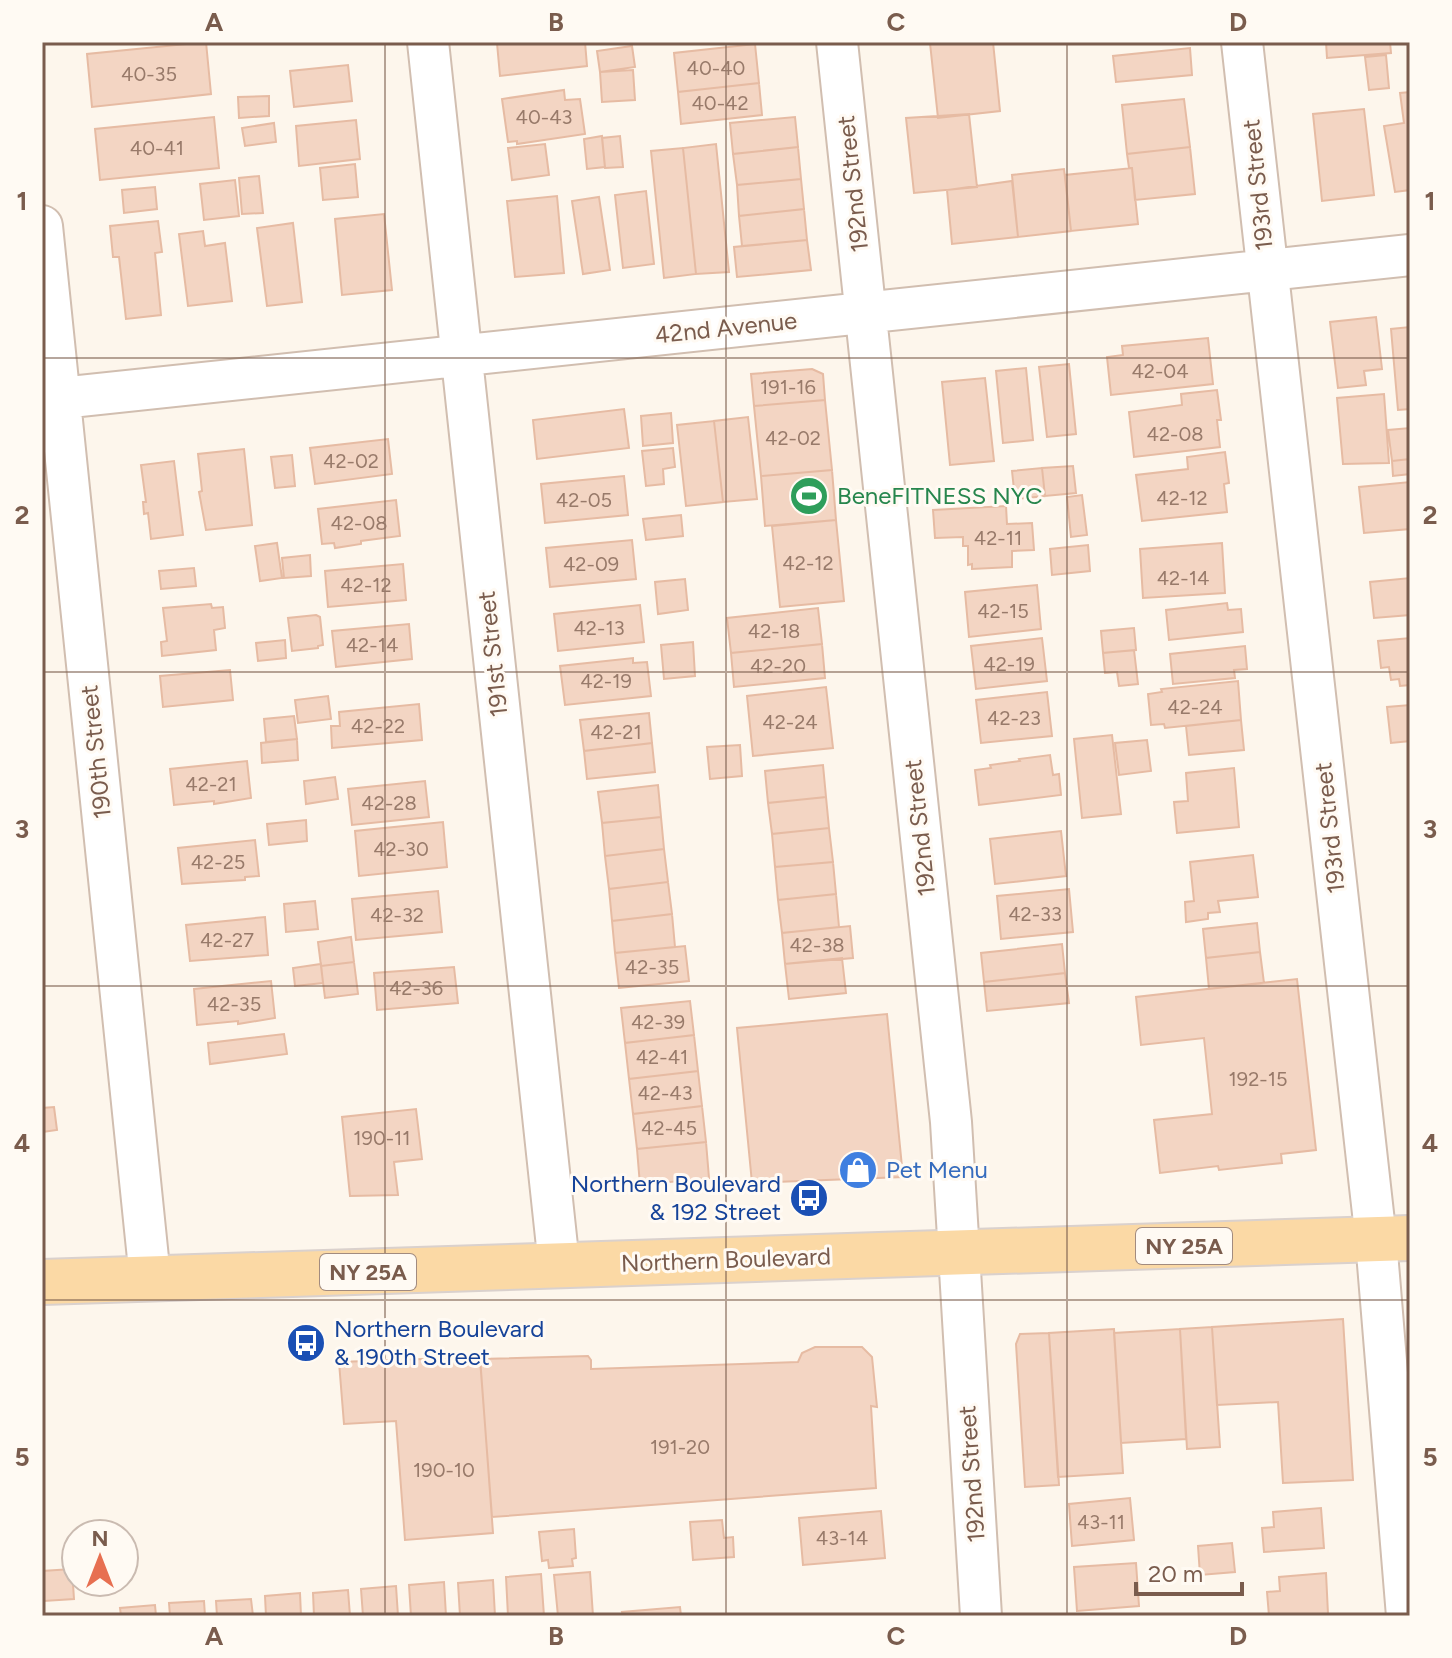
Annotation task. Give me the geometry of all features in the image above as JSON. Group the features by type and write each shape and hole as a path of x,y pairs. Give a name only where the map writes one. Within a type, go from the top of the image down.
{"main road":[{"name":"Northern Boulevard","path":"42,1282 1393,1239"}],"street":[{"name":"191st Street","path":"428,42 559,1265"},
{"name":"192nd Street","path":"837,42 951,1122 981,1616"},
{"name":"193rd Street","path":"1242,42 1267,270 1393,1239 1407,1616"},
{"name":"190th Street","path":"42,226 51,399 150,1278"},
{"name":"42nd Avenue","path":"51,399 1410,255"}],"building":[{"path":"206,42 211,94 92,107 87,54"},
{"path":"585,42 587,66 500,76 497,43"},
{"path":"993,42 1000,111 938,118 930,43"},
{"path":"1326,42 1390,42 1391,53 1327,58"},
{"path":"755,44 759,83 678,92 674,53"},
{"path":"632,46 635,67 600,72 597,51"},
{"path":"1190,48 1192,75 1116,82 1113,56"},
{"path":"1386,55 1389,88 1369,90 1365,57"},
{"path":"348,65 352,101 294,107 290,71"},
{"path":"633,70 635,100 602,102 600,72"},
{"path":"759,83 762,115 681,124 678,92"},
{"path":"564,90 565,100 580,99 585,134 517,144 517,141 508,142 502,99"},
{"path":"1410,92 1410,190 1395,192 1384,126 1404,123 1400,93"},
{"path":"269,96 269,116 239,118 238,97"},
{"path":"1184,99 1190,147 1127,154 1122,105"},
{"path":"1364,109 1374,195 1322,201 1313,114"},
{"path":"969,114 977,187 914,193 906,118"},
{"path":"214,117 219,168 100,180 95,129"},
{"path":"795,117 798,147 733,154 730,123"},
{"path":"356,120 360,159 299,166 296,126"},
{"path":"274,123 276,142 245,146 242,128"},
{"path":"602,136 605,167 587,169 584,139"},
{"path":"620,136 623,167 605,168 602,138"},
{"path":"545,144 549,175 512,180 508,148"},
{"path":"716,144 729,272 696,274 683,148"},
{"path":"798,147 801,179 737,185 733,154"},
{"path":"1190,147 1195,194 1135,200 1132,168 1129,168 1127,154"},
{"path":"683,148 696,274 664,278 651,151"},
{"path":"355,164 358,197 323,200 320,168"},
{"path":"1132,168 1138,224 1071,231 1065,175"},
{"path":"1064,169 1071,231 1018,237 1012,175"},
{"path":"259,176 263,213 242,214 239,178"},
{"path":"801,179 804,209 739,216 737,185"},
{"path":"235,180 239,216 204,220 200,184"},
{"path":"1012,181 1018,237 952,244 947,190"},
{"path":"155,187 157,209 124,213 122,190"},
{"path":"646,191 654,264 623,268 615,195"},
{"path":"557,196 564,273 515,277 507,201"},
{"path":"599,197 610,270 583,274 572,201"},
{"path":"804,209 807,240 742,246 739,216"},
{"path":"384,214 392,290 342,295 335,219"},
{"path":"158,221 162,252 155,253 161,315 126,319 119,257 113,257 110,226"},
{"path":"293,223 302,302 267,306 257,228"},
{"path":"203,231 205,246 225,243 232,301 188,306 179,234"},
{"path":"807,240 811,270 737,277 734,247"},
{"path":"1376,317 1382,369 1364,371 1366,385 1338,388 1330,322"},
{"path":"1410,327 1410,409 1398,410 1391,329"},
{"path":"1208,338 1213,384 1111,395 1107,357 1123,355 1122,346"},
{"path":"1069,364 1076,434 1047,437 1039,367"},
{"path":"1026,368 1033,440 1003,443 996,371"},
{"path":"812,369 823,374 825,400 754,406 751,374"},
{"path":"985,378 994,461 950,465 942,382"},
{"path":"1217,390 1221,420 1217,420 1220,447 1134,457 1129,412 1182,405 1181,394"},
{"path":"1384,394 1389,463 1343,464 1337,398"},
{"path":"825,400 832,470 761,476 754,406"},
{"path":"624,409 629,448 537,459 533,420"},
{"path":"671,413 673,443 643,446 641,416"},
{"path":"748,417 757,499 723,502 714,421"},
{"path":"714,421 723,502 686,506 677,425"},
{"path":"1410,428 1410,459 1392,461 1388,430"},
{"path":"388,439 392,474 315,484 310,448"},
{"path":"673,448 675,467 663,469 664,484 646,486 642,451"},
{"path":"244,449 252,525 206,530 199,492 202,491 198,454"},
{"path":"1225,452 1229,483 1224,484 1227,512 1142,521 1136,475 1188,469 1187,457"},
{"path":"292,455 295,486 275,488 271,457"},
{"path":"1410,459 1410,474 1393,476 1392,461"},
{"path":"174,461 183,535 151,539 148,513 144,514 143,502 146,502 141,465"},
{"path":"1073,466 1076,493 1045,496 1042,468"},
{"path":"1042,468 1045,496 1015,499 1012,471"},
{"path":"832,470 836,520 765,526 761,476"},
{"path":"624,476 628,515 545,523 541,484"},
{"path":"1410,482 1410,529 1364,533 1359,487"},
{"path":"1082,495 1087,535 1071,537 1067,497"},
{"path":"396,500 400,536 335,548 334,543 322,544 318,509"},
{"path":"1006,506 1007,524 1032,523 1034,550 1012,551 1012,567 972,569 972,564 968,565 968,546 963,546 963,537 935,538 933,510"},
{"path":"681,515 683,536 646,540 643,519"},
{"path":"836,520 844,601 780,607 772,526"},
{"path":"632,540 636,579 550,587 546,548"},
{"path":"277,543 282,578 260,581 255,546"},
{"path":"1222,543 1225,593 1143,598 1140,549"},
{"path":"1088,545 1090,571 1052,575 1050,549"},
{"path":"310,555 311,576 284,578 282,558"},
{"path":"403,564 406,600 328,607 325,571"},
{"path":"194,568 196,586 161,589 159,571"},
{"path":"1410,578 1410,615 1374,618 1370,582"},
{"path":"685,579 688,610 658,614 655,582"},
{"path":"1037,585 1041,629 969,637 965,592"},
{"path":"1227,603 1228,610 1241,609 1243,632 1169,640 1166,610"},
{"path":"211,604 212,608 223,607 225,628 214,630 216,650 162,656 161,642 167,641 163,608"},
{"path":"640,605 644,642 558,651 554,614"},
{"path":"818,608 822,644 731,653 727,618"},
{"path":"320,617 323,645 292,651 288,618"},
{"path":"409,624 412,659 336,667 332,631"},
{"path":"1134,628 1136,650 1103,653 1101,631"},
{"path":"1042,638 1047,681 976,689 971,646"},
{"path":"1410,638 1410,685 1400,686 1399,679 1391,680 1389,667 1381,668 1378,641"},
{"path":"285,640 286,658 258,661 256,643"},
{"path":"693,642 695,676 664,679 661,645"},
{"path":"822,644 825,678 734,687 731,653"},
{"path":"1245,646 1247,669 1234,670 1235,678 1173,684 1170,654"},
{"path":"1134,650 1138,684 1119,686 1117,672 1105,673 1103,653"},
{"path":"633,658 633,663 647,662 651,696 565,705 560,666"},
{"path":"230,670 233,700 163,707 160,676"},
{"path":"1238,681 1241,720 1165,728 1164,724 1151,725 1148,694 1162,692 1161,689"},
{"path":"826,687 833,748 753,756 747,696"},
{"path":"1047,692 1052,736 981,743 976,700"},
{"path":"328,696 331,719 298,723 295,700"},
{"path":"419,704 422,740 332,748 331,726 340,726 339,712"},
{"path":"1410,705 1410,741 1391,743 1387,707"},
{"path":"649,713 652,743 584,751 580,720"},
{"path":"294,716 297,739 266,742 264,719"},
{"path":"1241,720 1244,750 1189,755 1186,726"},
{"path":"1112,735 1121,814 1082,818 1074,739"},
{"path":"297,739 298,760 262,763 261,743"},
{"path":"1147,740 1151,771 1119,775 1115,743"},
{"path":"652,743 655,772 587,779 584,751"},
{"path":"740,745 742,776 710,779 707,747"},
{"path":"1050,755 1053,775 1059,774 1061,795 979,805 975,770"},
{"path":"247,761 251,798 214,804 214,801 174,805 170,769"},
{"path":"823,765 826,797 768,803 765,771"},
{"path":"1234,768 1239,827 1177,833 1174,802 1188,801 1186,773"},
{"path":"335,777 338,799 306,804 304,781"},
{"path":"425,781 429,817 352,825 348,789"},
{"path":"658,785 661,817 602,823 598,792"},
{"path":"826,797 829,828 772,834 768,803"},
{"path":"661,817 664,849 605,856 602,823"},
{"path":"306,820 307,841 269,845 267,824"},
{"path":"443,822 447,867 359,876 355,831"},
{"path":"829,828 833,862 775,867 772,834"},
{"path":"1061,831 1066,876 995,884 990,839"},
{"path":"255,840 259,876 245,877 245,880 182,884 178,848"},
{"path":"664,849 668,882 609,889 605,856"},
{"path":"1253,855 1258,897 1218,901 1220,912 1208,913 1208,919 1186,922 1185,902 1194,901 1190,862"},
{"path":"833,862 836,894 778,900 775,867"},
{"path":"668,882 672,914 612,921 609,889"},
{"path":"1069,889 1073,932 1001,939 997,896"},
{"path":"438,891 442,932 356,940 352,899"},
{"path":"836,894 839,927 782,933 778,900"},
{"path":"315,901 318,929 286,932 284,904"},
{"path":"672,914 675,947 615,953 612,921"},
{"path":"265,917 268,955 190,961 186,925"},
{"path":"1257,923 1260,952 1206,958 1203,929"},
{"path":"850,926 853,958 785,964 782,933"},
{"path":"351,937 354,962 321,966 318,942"},
{"path":"1062,944 1065,973 984,982 981,953"},
{"path":"685,946 689,981 619,988 615,953"},
{"path":"1260,952 1264,983 1209,989 1206,958"},
{"path":"842,958 846,993 789,999 785,964"},
{"path":"354,962 358,994 325,998 321,966"},
{"path":"321,964 323,983 295,986 293,968"},
{"path":"454,967 458,1003 377,1010 374,973"},
{"path":"1065,973 1069,1003 987,1011 984,982"},
{"path":"1297,979 1316,1150 1281,1154 1282,1163 1160,1173 1154,1120 1212,1114 1204,1038 1141,1045 1136,997"},
{"path":"271,981 275,1018 238,1024 238,1021 197,1025 194,989"},
{"path":"690,1001 694,1035 625,1043 621,1008"},
{"path":"887,1014 903,1177 752,1183 737,1028"},
{"path":"284,1034 287,1054 210,1064 208,1043"},
{"path":"694,1035 698,1071 629,1079 625,1043"},
{"path":"698,1071 702,1106 633,1114 629,1079"},
{"path":"702,1106 706,1142 637,1149 633,1114"},
{"path":"54,1107 57,1130 42,1132 42,1108"},
{"path":"416,1109 422,1159 394,1162 398,1195 350,1196 342,1117"},
{"path":"706,1142 709,1178 640,1185 637,1149"},
{"path":"1343,1319 1353,1480 1283,1483 1278,1402 1217,1405 1212,1327"},
{"path":"1212,1327 1220,1447 1187,1449 1180,1329"},
{"path":"1114,1329 1123,1473 1058,1477 1049,1333"},
{"path":"1180,1329 1186,1439 1121,1443 1114,1333"},
{"path":"1049,1333 1059,1485 1025,1487 1016,1344 1020,1334"},
{"path":"815,1347 862,1347 872,1357 877,1407 871,1406 876,1488 492,1517 480,1359 588,1356 591,1369 798,1362 802,1353"},
{"path":"480,1357 493,1533 405,1540 396,1421 344,1424 339,1362"},
{"path":"1130,1498 1134,1540 1072,1546 1069,1504"},
{"path":"1321,1508 1324,1548 1264,1552 1262,1528 1274,1527 1273,1512"},
{"path":"881,1511 885,1558 803,1565 799,1518"},
{"path":"722,1520 724,1538 733,1537 734,1557 693,1560 690,1522"},
{"path":"574,1529 576,1558 572,1559 573,1566 549,1568 548,1560 542,1561 539,1532"},
{"path":"1232,1543 1235,1572 1200,1575 1198,1546"},
{"path":"1136,1563 1139,1606 1077,1611 1074,1567"},
{"path":"60,1570 60,1598 74,1599 44,1601 42,1571"},
{"path":"590,1572 593,1616 558,1616 554,1575"},
{"path":"1326,1573 1328,1614 1269,1616 1267,1592 1280,1591 1279,1577"},
{"path":"541,1574 544,1616 508,1616 506,1577"},
{"path":"493,1580 495,1616 460,1616 458,1583"},
{"path":"444,1582 446,1616 411,1616 409,1585"},
{"path":"396,1586 398,1616 363,1616 361,1589"},
{"path":"348,1590 350,1616 314,1616 313,1593"},
{"path":"300,1593 301,1616 266,1616 265,1596"},
{"path":"251,1599 253,1616 217,1616 216,1601"},
{"path":"204,1601 205,1616 170,1616 169,1603"},
{"path":"155,1605 156,1616 121,1616 120,1608"},
{"path":"680,1607 681,1616 623,1616 622,1612"}],"place":[{"name":"BeneFITNESS NYC","path":"809,496"},
{"name":"Pet Menu","path":"858,1170"},
{"name":"Northern Boulevard & 192 Street","path":"809,1198"},
{"name":"Northern Boulevard & 190th Street","path":"306,1343"}]}
